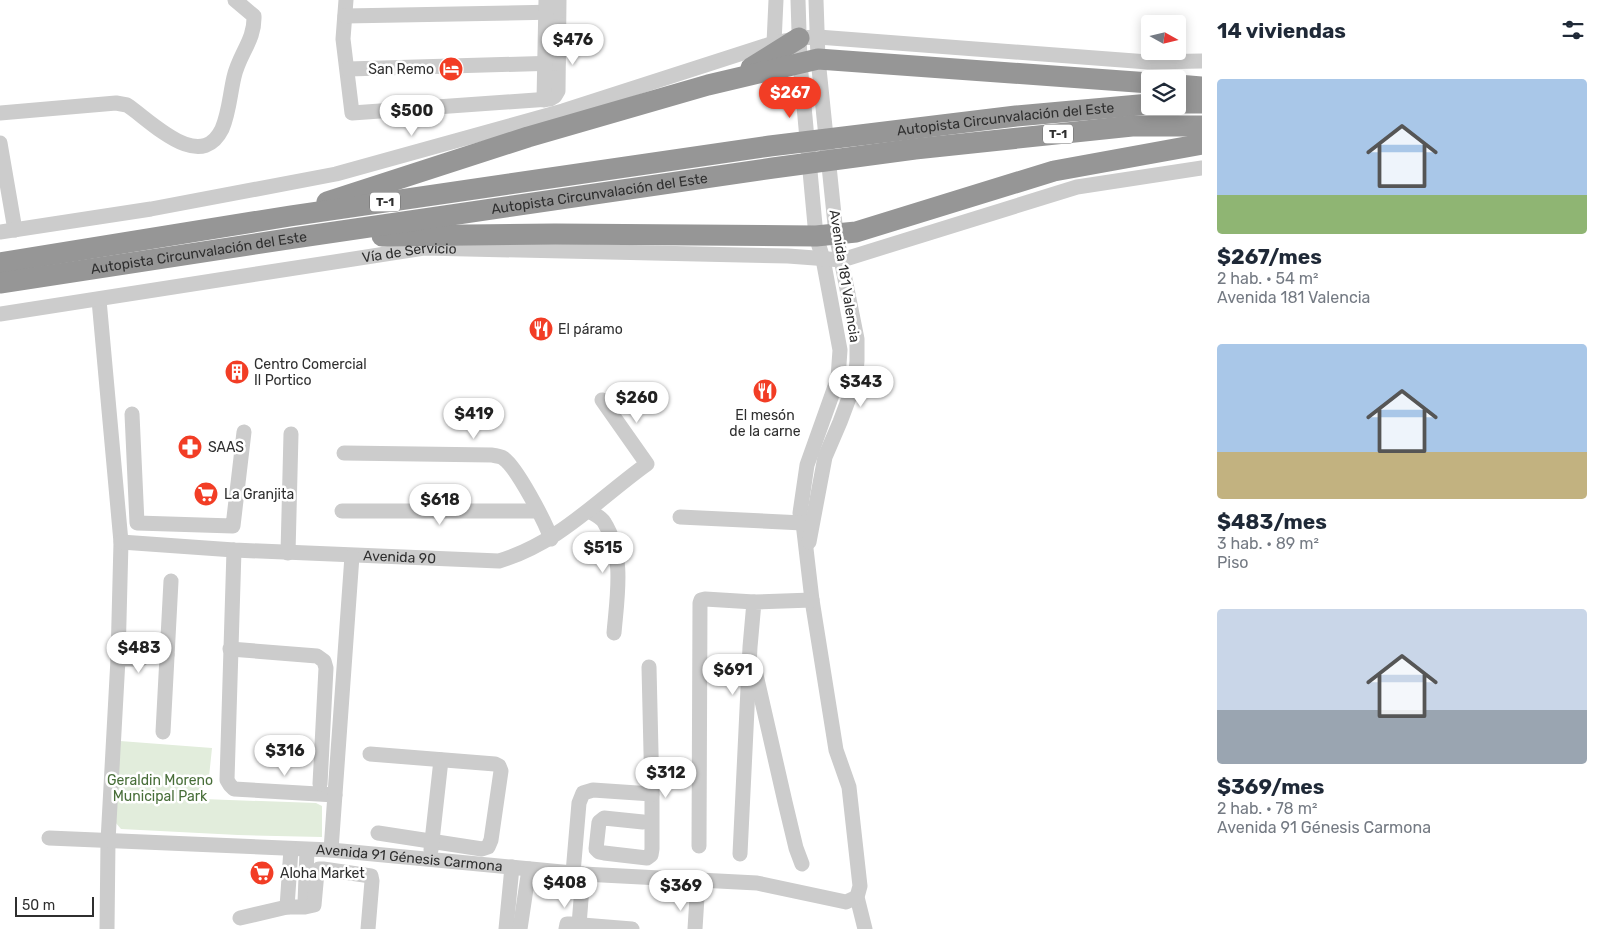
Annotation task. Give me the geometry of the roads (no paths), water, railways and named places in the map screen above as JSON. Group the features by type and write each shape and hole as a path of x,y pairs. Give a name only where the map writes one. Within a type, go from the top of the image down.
{"highway":[{"path":"731,79 809,38"},
{"path":"290,216 340,196 528,137 731,79 809,61 1141,82"},
{"path":"1186,86 1202,87"},
{"path":"1186,103 1202,102"},
{"name":"Autopista Circunvalación del Este","path":"0,283 773,168 1016,116 1141,105"},
{"name":"Autopista Circunvalación del Este","path":"0,263 290,216 770,146 1132,126 1202,126"},
{"path":"294,238 554,234 826,235 856,232 1054,171 1202,144"}],"street":[{"path":"0,113 116,103 127,104 182,144 196,147 207,145 214,140 222,129 228,110 234,73 254,27 254,16 235,0"},
{"path":"345,16 552,6 552,62 558,92 550,99 544,100 352,113 343,39 346,0"},
{"path":"774,43 776,0"},
{"name":"Avenida 181 Valencia","path":"798,0 809,38"},
{"name":"Avenida 181 Valencia","path":"807,553 800,513 807,465 838,378 840,360 840,350 823,259 826,235 809,61 809,38 816,0"},
{"path":"0,232 151,209 336,174 563,111 774,43 809,38 1148,62 1202,61"},
{"name":"Avenida 181 Valencia","path":"807,553 825,457 855,382 857,361 857,339 842,260 826,235 809,61"},
{"path":"348,69 552,62"},
{"path":"0,143 15,230"},
{"path":"842,260 1077,187 1202,168"},
{"name":"Vía de Servicio","path":"0,314 424,248 788,256 842,260"},
{"path":"99,300 121,542 106,929"},
{"path":"840,360 857,361"},
{"name":"Avenida 90","path":"121,542 288,553 499,561 515,556 551,538 589,511 624,480 647,464 602,400"},
{"path":"132,414 136,524 233,526 244,432"},
{"path":"288,553 291,434"},
{"path":"344,453 492,455 502,458 511,465 538,511 551,538"},
{"path":"342,511 538,511"},
{"path":"589,511 604,520 615,548 618,579 614,633"},
{"path":"118,515 136,513"},
{"path":"680,517 803,523"},
{"path":"234,550 227,780 234,789 335,795"},
{"path":"807,553 812,600 836,750 849,787 860,886 857,897 865,929"},
{"path":"331,850 352,556"},
{"path":"163,732 171,581"},
{"path":"699,846 701,600 754,602 812,600"},
{"path":"740,854 754,602"},
{"path":"750,647 787,812 802,864"},
{"path":"118,653 140,648 148,654 168,655"},
{"path":"230,649 318,656 324,661 326,668 320,784"},
{"path":"632,929 572,927 578,874 579,803 583,793 593,790 652,794 649,667"},
{"path":"370,754 495,764 499,766 501,771 491,840 488,847 482,849 378,833"},
{"path":"430,860 441,760"},
{"path":"643,822 601,819 596,849 604,853 646,858 651,855 652,795"},
{"name":"Avenida 91 Génesis Carmona","path":"49,838 331,850 578,874 757,883 846,902 857,897"},
{"path":"287,907 291,849"},
{"path":"305,907 307,850"},
{"path":"506,929 512,867"},
{"path":"240,918 287,907 314,905 319,869 371,876 368,929"},
{"path":"520,929 529,869"},
{"path":"695,929 698,881"}],"place":[{"name":"San Remo","path":"451,69"},
{"name":"El páramo","path":"541,329"},
{"name":"Centro Comercial Il Portico","path":"237,372"},
{"name":"El mesón de la carne","path":"765,391"},
{"name":"SAAS","path":"190,447"},
{"name":"La Granjita","path":"206,494"},
{"name":"Aloha Market","path":"262,873"}],"park label":[{"name":"Geraldin Moreno Municipal Park","path":"160,788"}]}
